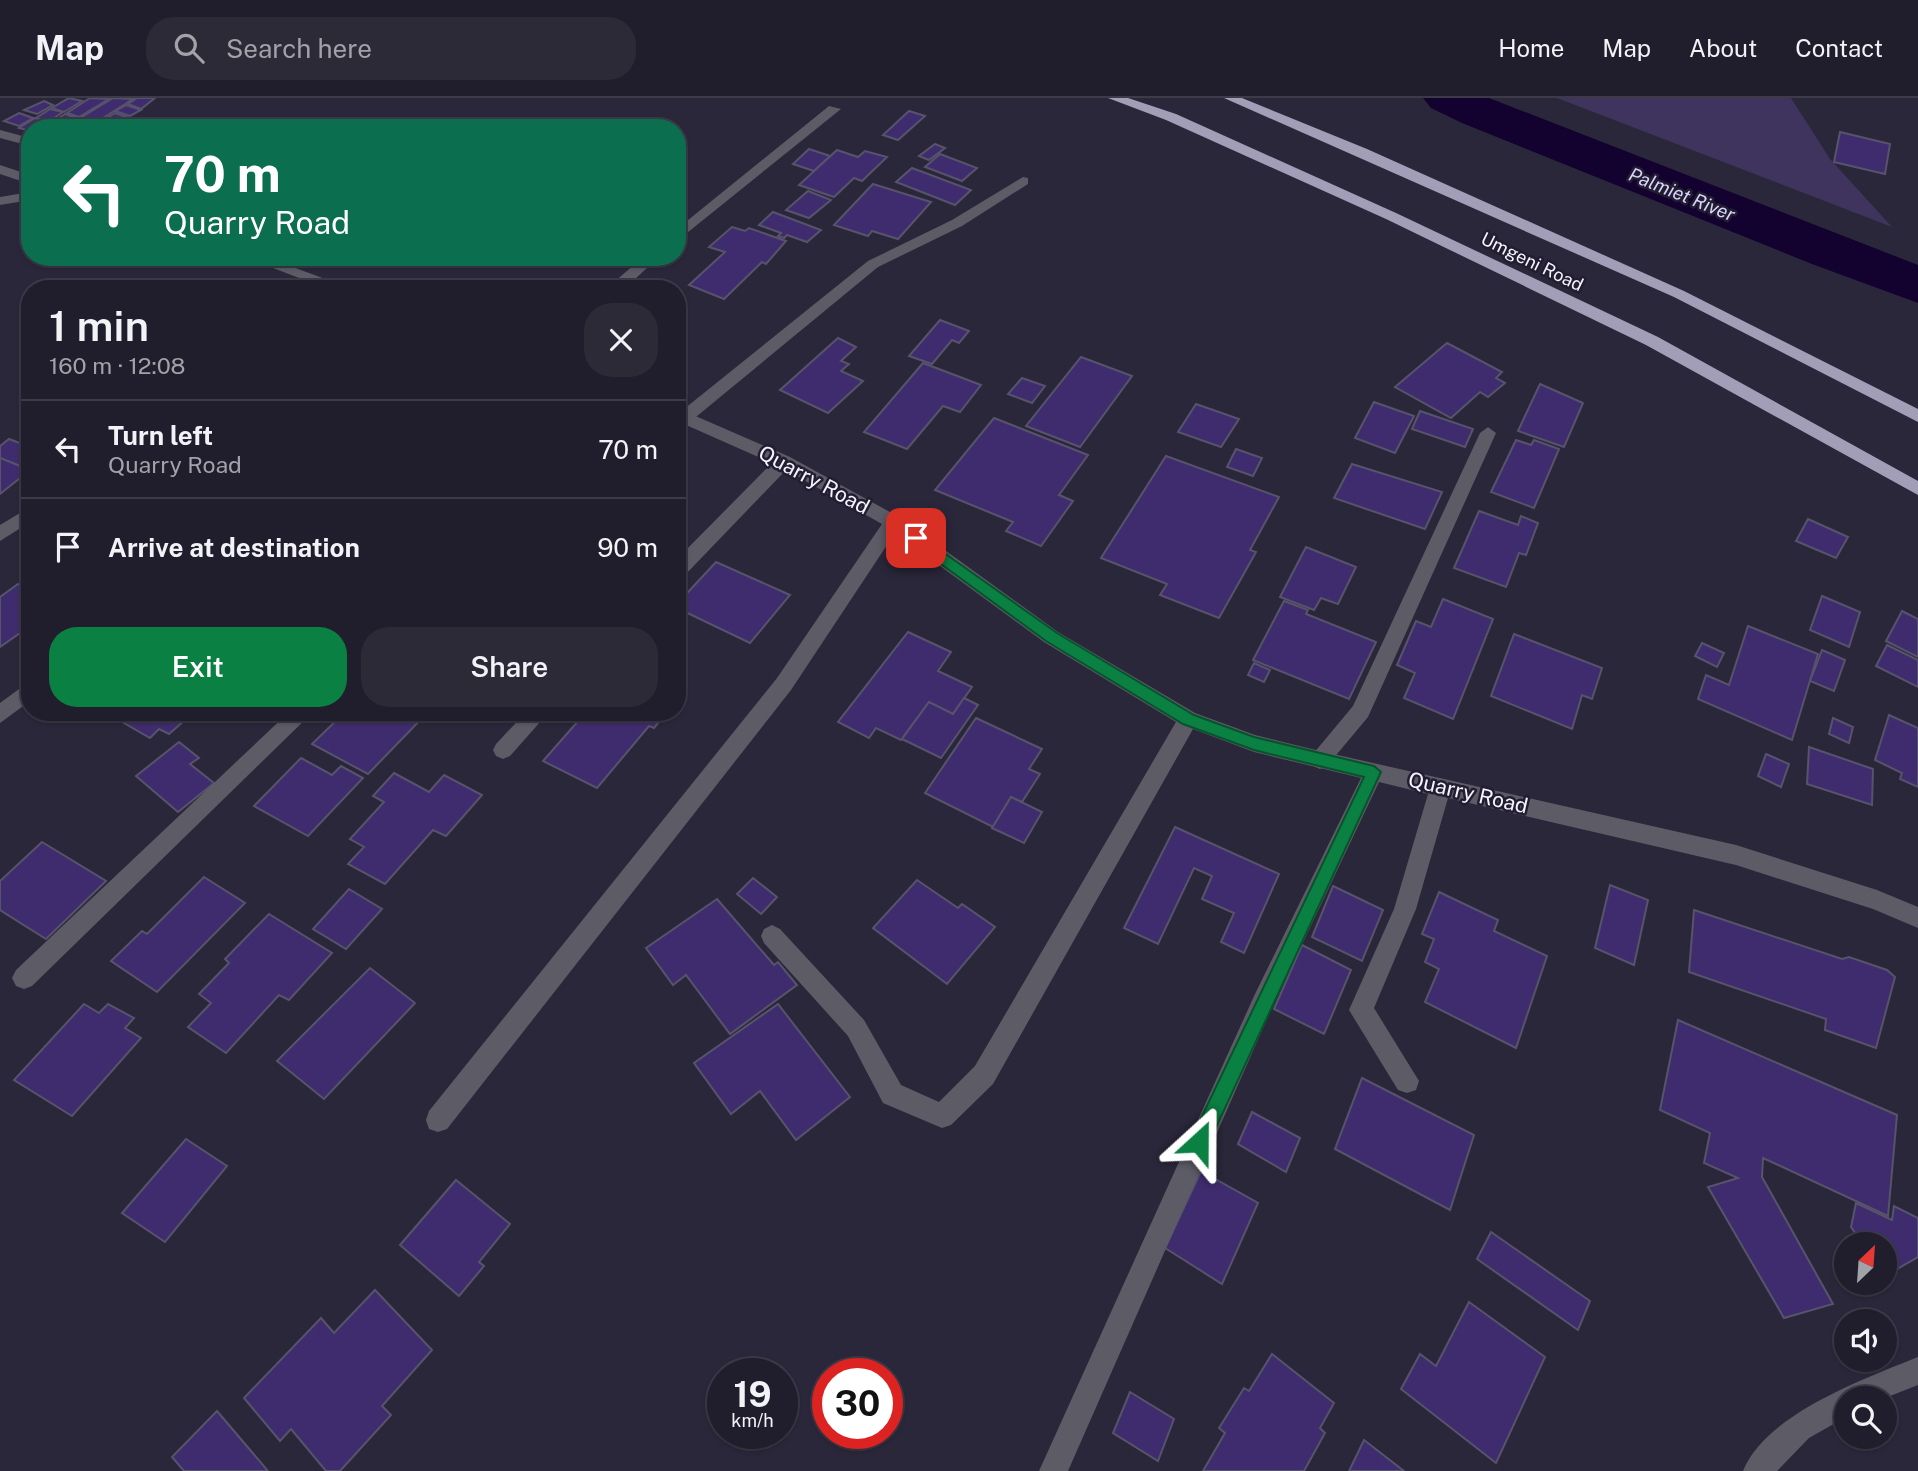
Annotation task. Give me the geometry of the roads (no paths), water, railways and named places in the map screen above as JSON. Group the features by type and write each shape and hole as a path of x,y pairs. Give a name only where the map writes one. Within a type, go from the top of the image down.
{"highway":[{"name":"Umgeni Road","path":"1115,98 1171,117 1391,216 1652,341 1918,489"},
{"name":"Umgeni Road","path":"1231,98 1362,152 1679,294 1918,416"}],"street":[{"path":"686,230 834,109"},
{"path":"0,134 21,140"},
{"path":"0,151 15,138"},
{"path":"0,169 21,177"},
{"path":"686,412 873,264 895,249 905,248 951,227 1023,181"},
{"path":"0,201 21,197"},
{"path":"277,266 317,280"},
{"path":"625,280 641,266"},
{"name":"Quarry Road","path":"686,418 784,461 893,522 1051,637 1188,719 1254,743 1320,760 1736,855 1877,900 1918,918"},
{"path":"1320,760 1361,711 1378,678 1488,433"},
{"path":"686,562 784,461"},
{"path":"0,534 21,519"},
{"path":"438,1120 784,684 893,522"},
{"path":"0,715 21,697"},
{"path":"772,936 856,1028 892,1094 942,1116 984,1075 1188,719"},
{"path":"24,978 294,721"},
{"path":"503,750 530,721"},
{"path":"1053,1471 1263,1002 1374,772"},
{"path":"1406,1081 1361,1010 1405,909 1441,786"},
{"path":"1881,1386 1918,1371"},
{"path":"1757,1471 1798,1428 1834,1408"}],"waterway":[{"name":"Palmiet River","path":"1448,98 1918,285"}]}
